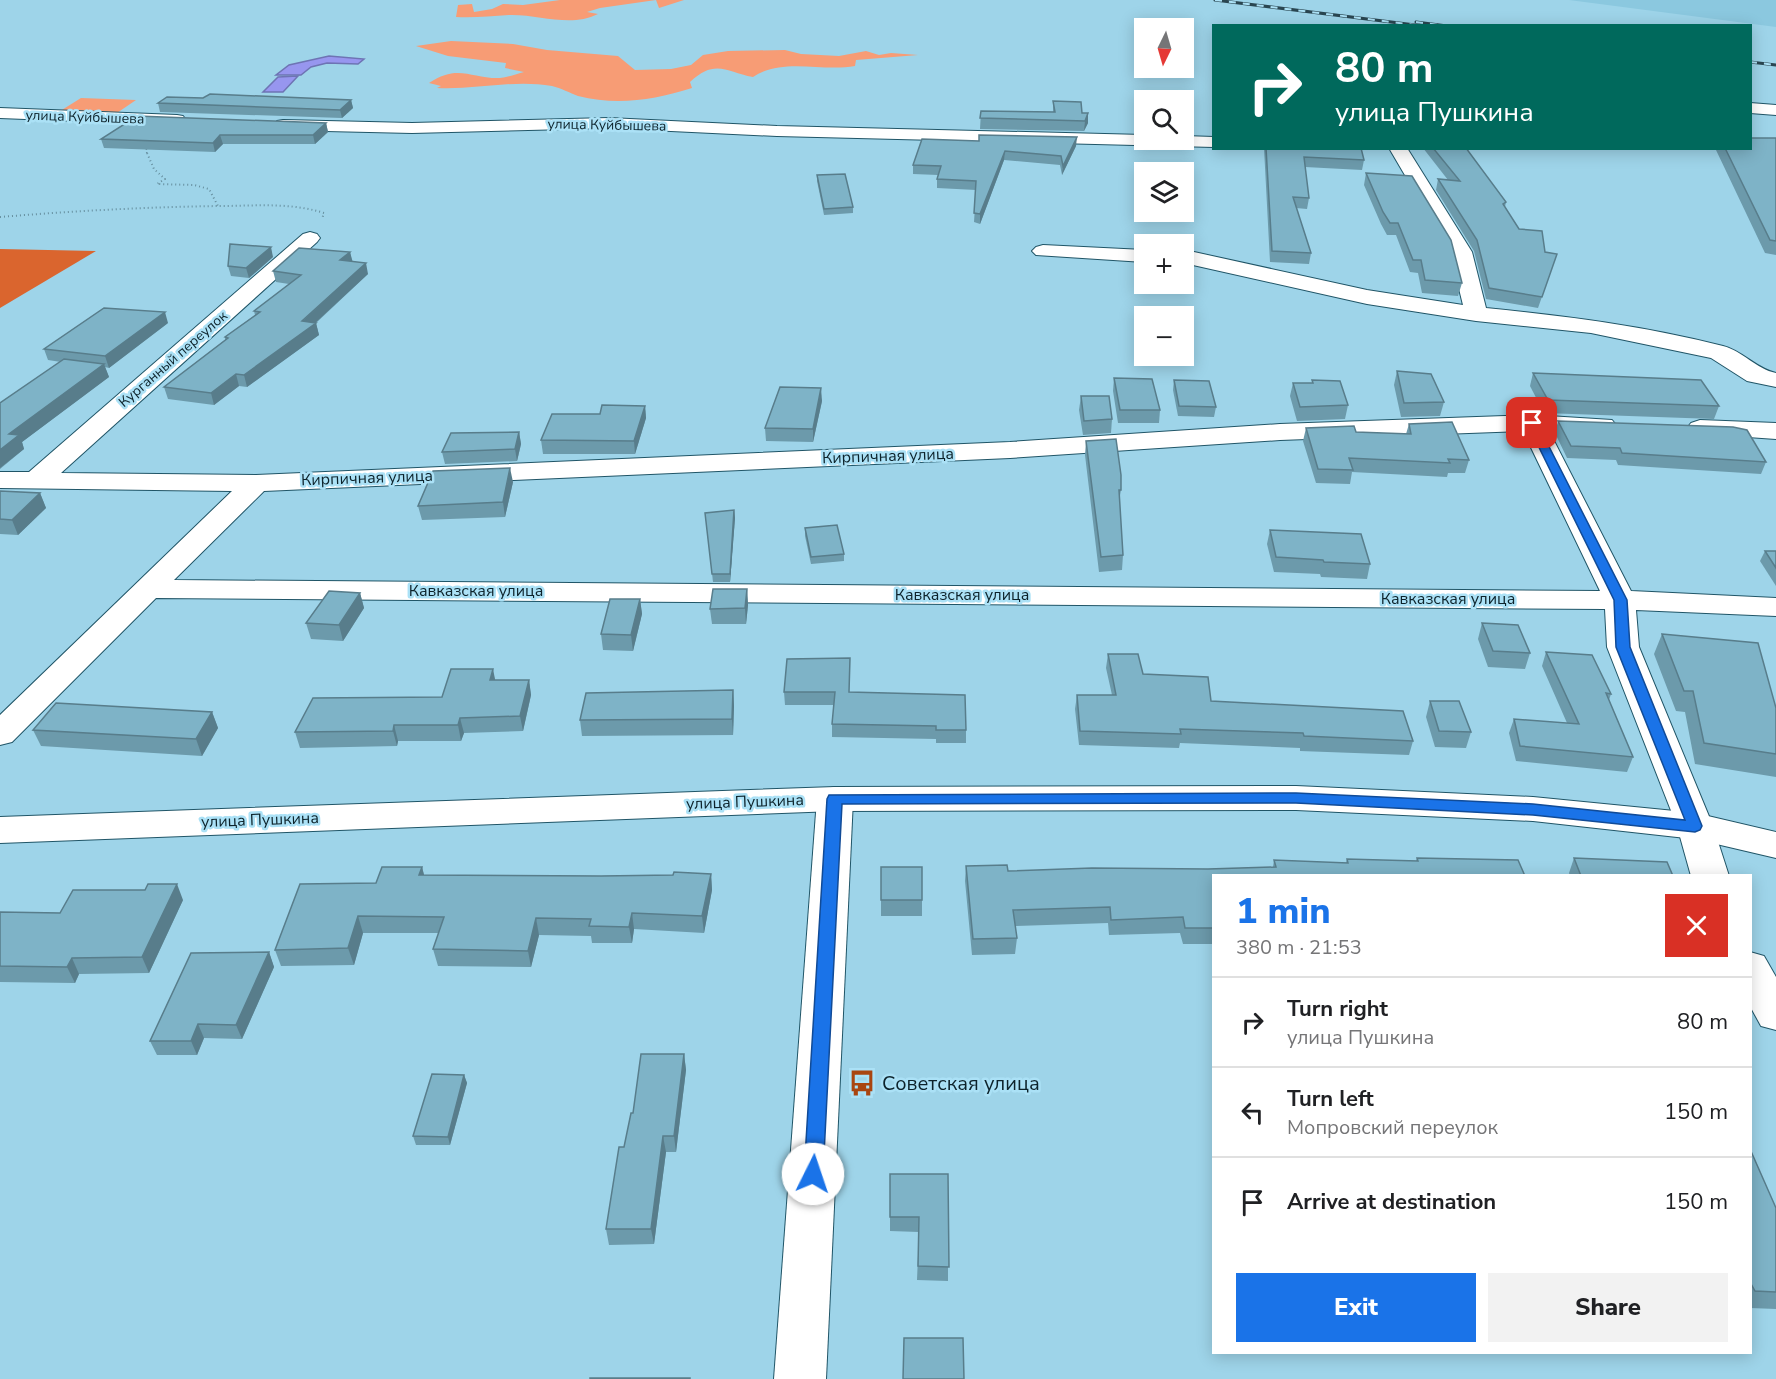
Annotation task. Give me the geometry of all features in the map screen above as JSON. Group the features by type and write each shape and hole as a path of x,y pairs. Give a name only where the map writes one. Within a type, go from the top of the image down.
{"street":[{"path":"1752,108 1776,110"},
{"name":"улица Куйбышева","path":"0,113 200,121"},
{"name":"улица Куйбышева","path":"269,124 412,128 609,123 766,131 1212,142"},
{"path":"1399,150 1461,252 1476,314"},
{"name":"Курганный переулок","path":"35,481 310,238"},
{"path":"1043,251 1134,256"},
{"path":"1194,259 1367,297 1476,314 1591,326 1719,352 1756,376 1776,380"},
{"path":"1532,423 1620,600 1623,647 1695,826 1709,874"},
{"name":"Кирпичная улица","path":"0,480 256,483 1011,450 1280,432 1532,423 1625,426"},
{"path":"1671,427 1776,431"},
{"path":"0,734 256,483"},
{"name":"Кавказская улица","path":"148,589 1620,600 1776,607"},
{"name":"улица Пушкина","path":"0,830 835,799 1296,798 1533,810 1695,826 1776,845"},
{"path":"800,1379 835,799"},
{"path":"1752,971 1776,1014"}],"path":[{"path":"150,144 145,147 146,155 159,176 165,179 157,184 194,184 209,189 218,206"},
{"path":"0,217 149,206 285,205 312,208 324,213 310,238"}],"shaded area":[{"path":"560,0 656,0 600,8 587,12 598,14 576,20 520,15 456,17 458,5 472,4 474,12 492,9 503,4 523,5"},
{"path":"656,0 684,0 659,8"},
{"path":"1569,0 1776,0 1776,27"},
{"path":"451,41 513,44 547,50 618,56 635,70 671,69 691,65 703,55 728,51 785,50 801,54 839,56 866,51 879,55 891,53 918,55 856,60 855,66 789,66 765,71 753,77 728,70 707,70 690,82 692,88 664,96 607,101 578,96 555,87 538,84 437,88 441,86 429,83 448,74 465,73 500,78 524,72 505,68 506,63 448,56 416,46"},
{"path":"329,56 364,59 358,64 327,63 311,67 301,75 276,75 289,65"},
{"path":"298,76 283,92 263,92 278,77"},
{"path":"81,98 136,100 114,115 57,113"},
{"path":"0,249 96,251 0,308"}],"building":[{"path":"210,94 351,100 340,110 158,103 167,97 203,98"},
{"path":"1053,101 1081,102 1082,113 1088,113 1085,121 980,118 981,111 1055,112"},
{"path":"137,116 326,123 313,135 220,135 213,143 101,139"},
{"path":"979,135 1077,137 1063,166 1061,156 1005,151 980,214 974,213 976,181 937,179 941,166 913,165 922,139 979,141"},
{"path":"1752,138 1776,138 1776,241 1770,240 1726,150 1752,150"},
{"path":"1266,150 1362,150 1364,160 1304,157 1309,198 1293,197 1311,253 1272,251"},
{"path":"1435,150 1467,150 1506,202 1503,204 1519,229 1542,231 1545,252 1557,254 1542,297 1489,288 1477,240 1438,179 1460,181"},
{"path":"1366,173 1412,176 1451,240 1462,283 1425,280 1421,260 1413,260 1398,223 1390,223"},
{"path":"845,174 853,207 824,209 817,175"},
{"path":"230,244 271,247 246,268 228,266"},
{"path":"299,248 350,252 340,260 366,263 302,321 316,323 244,375 236,374 211,393 164,387 228,338 225,337 260,312 254,311 301,275 273,271"},
{"path":"104,308 165,312 105,356 44,349"},
{"path":"64,359 104,364 9,434 19,435 0,450 0,403"},
{"path":"1397,371 1431,374 1444,402 1404,403"},
{"path":"1533,373 1701,380 1719,406 1548,400"},
{"path":"1114,378 1152,379 1160,410 1120,410"},
{"path":"1174,380 1209,381 1216,407 1179,406"},
{"path":"1312,380 1340,381 1348,405 1300,407 1293,383 1313,383"},
{"path":"780,387 821,388 813,429 765,428"},
{"path":"1081,396 1109,396 1112,419 1084,421"},
{"path":"602,405 645,406 634,441 541,440 552,414 600,414"},
{"path":"1558,421 1733,427 1747,430 1766,462 1622,453 1620,448 1571,446"},
{"path":"1452,422 1469,460 1448,459 1450,463 1349,458 1353,470 1318,469 1306,428 1354,426 1356,432 1411,434 1409,424"},
{"path":"519,432 515,449 442,452 451,433"},
{"path":"1116,439 1121,475 1121,490 1119,490 1123,555 1101,557 1086,441"},
{"path":"510,468 503,502 418,506 433,471"},
{"path":"0,491 40,493 12,520 0,519"},
{"path":"734,510 730,574 712,574 705,513"},
{"path":"837,525 844,554 811,557 805,528"},
{"path":"1270,530 1361,534 1370,564 1276,557"},
{"path":"1765,551 1776,551 1776,568"},
{"path":"713,589 747,589 745,608 710,609"},
{"path":"329,591 360,593 339,625 306,623"},
{"path":"610,599 640,599 631,635 601,634"},
{"path":"1482,623 1518,625 1530,653 1493,651"},
{"path":"1662,634 1758,643 1776,708 1776,754 1704,743 1693,691 1684,691"},
{"path":"1546,652 1592,655 1611,694 1606,693 1633,757 1520,746 1514,719 1579,724"},
{"path":"1108,654 1138,654 1143,674 1208,677 1211,701 1403,711 1413,741 1304,736 1303,733 1180,729 1181,734 1080,731 1077,695 1116,695"},
{"path":"850,658 849,692 965,695 966,730 936,730 936,726 832,724 835,692 784,692 787,659"},
{"path":"451,669 493,669 490,680 529,680 520,716 460,718 458,725 394,725 393,731 295,732 313,698 442,697"},
{"path":"733,690 732,719 580,720 586,693"},
{"path":"1430,701 1459,701 1471,732 1439,731"},
{"path":"56,703 212,712 196,739 33,730"},
{"path":"1417,858 1518,860 1524,874 1212,874 1212,928 1185,928 1183,917 1111,920 1110,907 1013,910 1017,938 973,939 966,866 1007,865 1008,871 1092,868 1208,869 1276,867 1274,860 1348,863 1347,859 1418,861"},
{"path":"1574,858 1667,862 1672,874 1580,874"},
{"path":"382,867 422,867 419,875 601,876 673,875 674,872 711,874 702,916 632,913 629,927 589,926 591,919 536,918 528,951 433,949 444,917 358,916 348,948 275,950 300,884 376,883"},
{"path":"881,867 922,867 922,900 881,900"},
{"path":"148,884 177,884 142,957 72,958 67,967 0,966 0,912 60,913 73,890 145,890"},
{"path":"269,952 236,1025 198,1024 191,1041 150,1041 191,953"},
{"path":"641,1054 684,1054 674,1136 663,1136 651,1229 606,1229 619,1147 624,1147 631,1113 633,1113"},
{"path":"432,1074 464,1075 448,1137 413,1136"},
{"path":"1752,1154 1776,1208 1776,1292 1755,1291 1752,1286"},
{"path":"890,1174 948,1174 949,1267 918,1266 919,1217 890,1217"},
{"path":"904,1338 963,1338 964,1379 903,1379"},
{"path":"690,1378 690,1379 590,1379"}],"railway":[{"path":"1215,0 1407,24"},
{"path":"1416,22 1432,24"},
{"path":"1752,62 1776,65"}],"place":[{"name":"Советская улица","path":"862,1083"}],"route":[{"path":"813,1174 835,799 1296,798 1533,810 1695,826 1623,647 1620,600 1532,423"}]}
